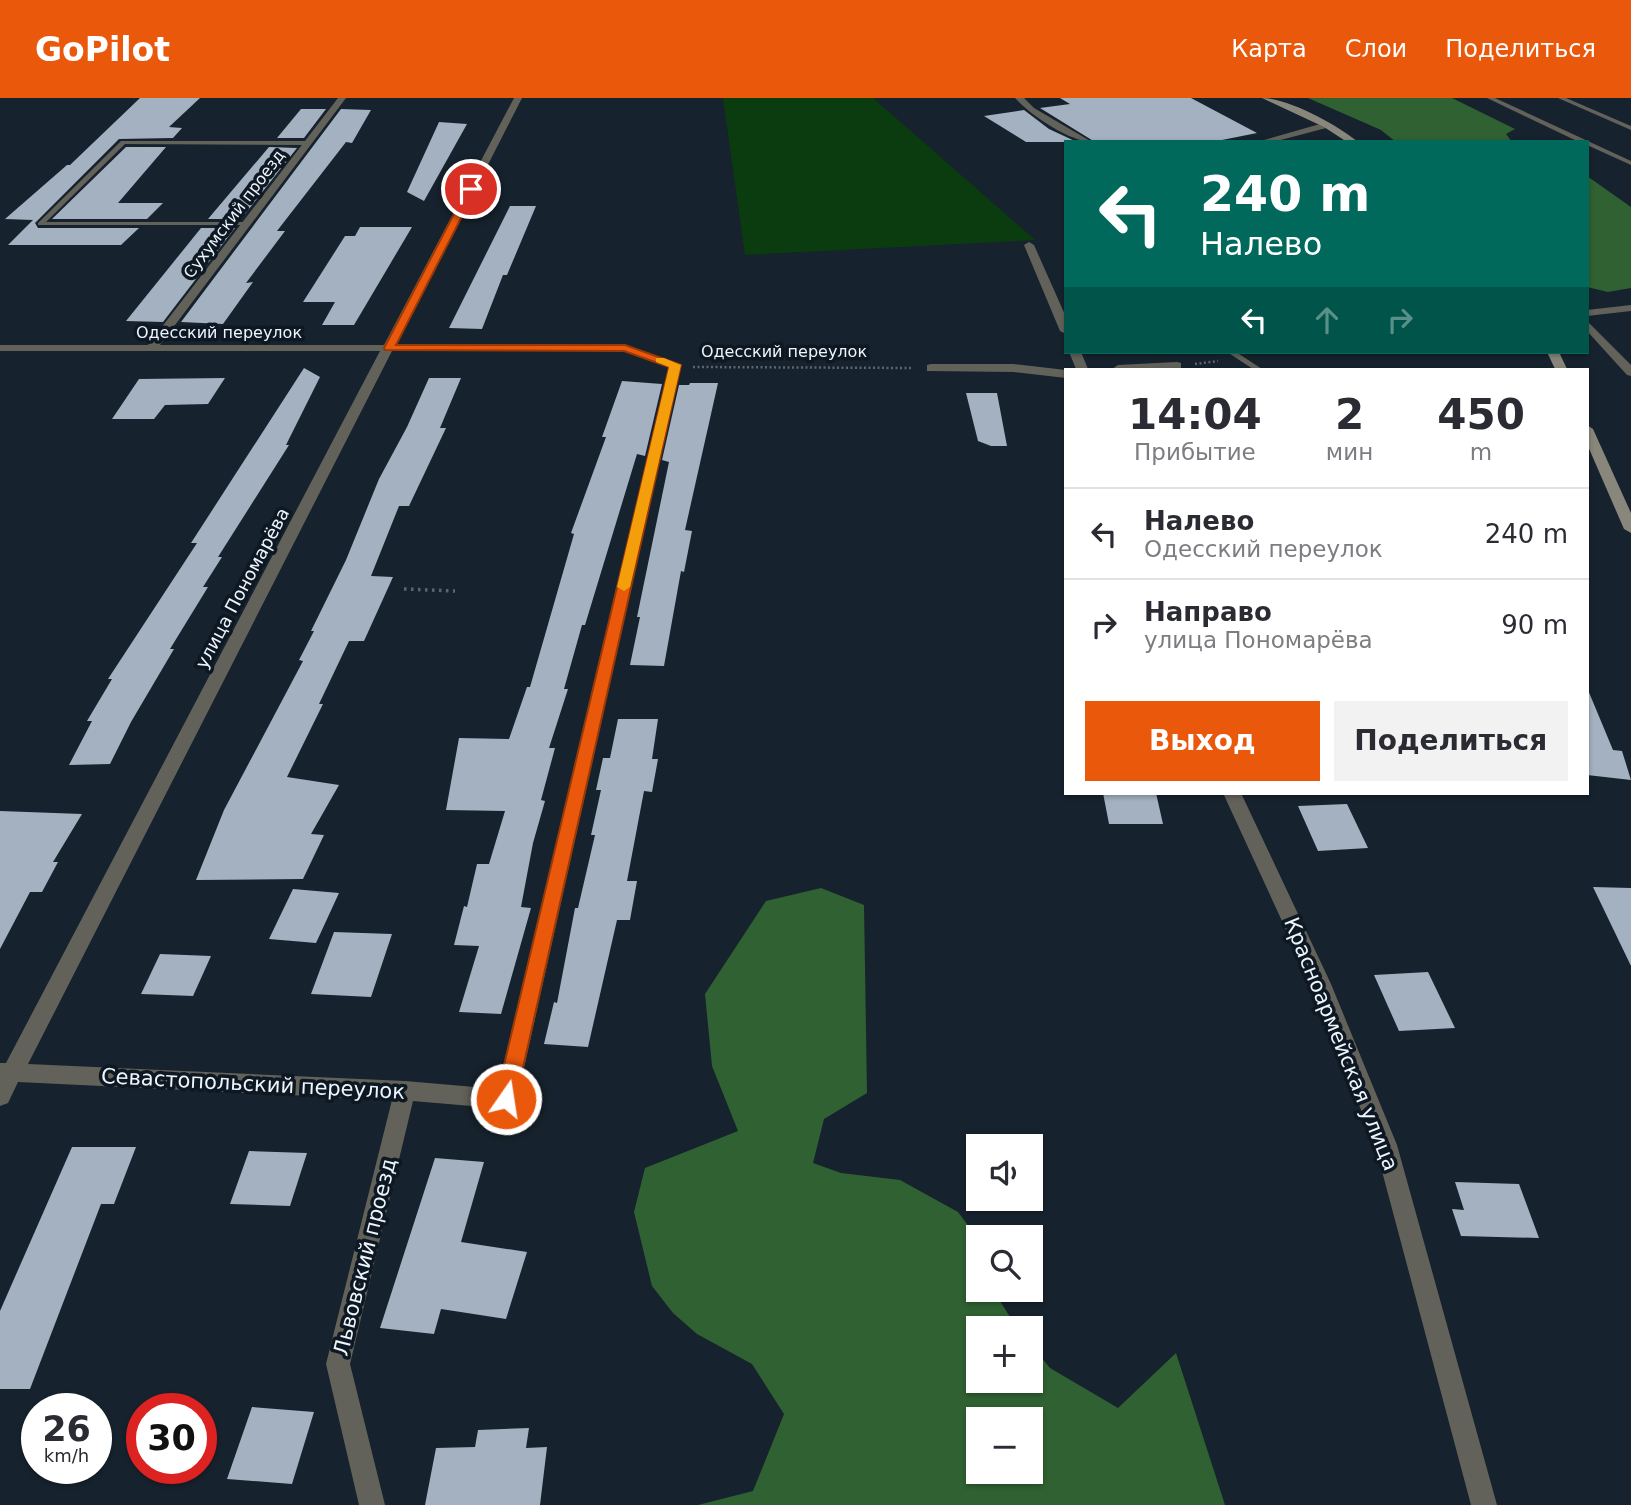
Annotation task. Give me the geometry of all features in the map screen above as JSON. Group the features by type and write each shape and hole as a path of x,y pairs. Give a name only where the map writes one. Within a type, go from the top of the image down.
{"street":[{"name":"Сухумский проезд","path":"151,348 342,98"},
{"name":"улица Пономарёва","path":"0,1096 6,1072 389,348 518,98"},
{"path":"1019,98 1031,110 1084,140"},
{"path":"1266,98 1326,125 1351,140"},
{"path":"1269,140 1326,125"},
{"path":"1029,245 1064,326"},
{"path":"1589,313 1631,308"},
{"path":"1589,326 1631,372"},
{"name":"Одесский переулок","path":"0,348 625,348 675,365"},
{"name":"Севастопольский переулок","path":"6,1072 405,1091 506,1099 675,365"},
{"path":"1138,368 1177,366"},
{"path":"931,368 1013,368 1064,374"},
{"path":"1589,434 1631,529"},
{"name":"Красноармейская улица","path":"1234,795 1321,984 1386,1145 1484,1505"},
{"name":"Львовский проезд","path":"372,1505 338,1364 405,1091"}],"lane":[{"path":"1490,98 1581,140"},
{"path":"1561,98 1631,128"},
{"path":"246,225 40,223 123,142 308,143"},
{"path":"1589,144 1631,163"},
{"path":"1235,355 1256,368"}],"path":[{"path":"1177,366 1235,355"},
{"name":"Одесский переулок","path":"675,365 716,369 931,368"},
{"path":"404,589 455,591"}],"green space":[{"path":"723,98 873,98 1035,240 745,255"},
{"path":"1308,98 1452,98 1515,129 1506,134 1510,140 1394,140 1381,130"},
{"path":"1589,177 1631,207 1631,288 1608,292 1589,287"},
{"path":"821,888 864,905 867,1093 824,1119 813,1163 841,1173 900,1180 958,1212 968,1225 966,1302 1001,1302 1009,1316 966,1316 966,1393 1043,1393 1043,1360 1050,1368 1118,1408 1176,1353 1225,1505 698,1505 753,1491 784,1414 752,1364 697,1334 673,1313 652,1286 634,1212 645,1168 738,1131 712,1066 705,994 766,901"}],"building":[{"path":"140,98 200,98 169,127 182,128 173,138 119,139 35,223 38,228 139,228 121,245 8,245 33,220 5,219 70,165"},
{"path":"1060,98 1191,98 1257,133 1222,140 1092,140 1040,108 1070,104"},
{"path":"301,109 326,109 304,138 277,138"},
{"path":"341,109 371,110 352,143 346,142 277,231 285,231 246,283 253,282 223,324 181,322"},
{"path":"1024,110 1049,129 1073,140 1026,142 984,116"},
{"path":"439,122 467,124 424,201 407,192"},
{"path":"126,147 166,147 118,203 163,203 147,219 52,219"},
{"path":"269,147 297,148 241,219 208,219"},
{"path":"510,206 536,206 507,275 503,275 482,329 449,328"},
{"path":"360,227 412,227 354,325 322,325 335,302 303,302 345,236 355,236"},
{"path":"201,228 235,228 163,322 126,321"},
{"path":"304,368 320,377 286,445 289,445 218,557 222,557 203,587 208,587 170,649 174,649 110,764 69,765 92,721 87,721 112,679 108,679 197,543 191,543"},
{"path":"225,378 208,404 165,405 154,419 112,419 139,379"},
{"path":"429,378 461,378 440,428 446,428 409,506 399,506 371,576 393,577 364,641 349,641 319,704 323,704 287,777 339,785 311,834 324,835 303,879 196,880 224,810 303,661 299,660 314,631 311,631 346,560 379,479"},
{"path":"622,381 662,384 645,456 637,454 585,625 582,625 564,689 568,689 549,748 555,748 541,800 545,801 533,843 521,907 531,908 501,1014 459,1012 479,946 454,945 464,906 467,907 477,864 489,864 505,811 446,810 459,738 509,739 527,687 530,687 574,534 571,533 606,437 602,437"},
{"path":"718,383 685,530 692,531 684,572 681,571 664,666 630,665 640,617 637,617 669,462 662,460 679,385"},
{"path":"966,393 997,393 1007,446 991,446 978,441"},
{"path":"1589,692 1613,750 1622,751 1631,780 1589,775"},
{"path":"618,719 658,719 652,759 658,759 652,792 644,791 627,881 637,881 630,920 617,920 588,1047 544,1044 554,1002 557,1003 575,908 578,908 595,835 591,835 601,790 596,790 603,758 610,758"},
{"path":"1103,795 1156,795 1163,824 1109,824"},
{"path":"1347,804 1368,848 1318,851 1298,806"},
{"path":"0,811 82,814 53,862 58,862 42,892 30,892 0,949"},
{"path":"1593,887 1631,888 1631,966"},
{"path":"293,889 339,893 316,943 269,939"},
{"path":"334,932 392,934 371,997 311,994"},
{"path":"160,954 211,956 193,996 141,994"},
{"path":"1428,972 1455,1028 1399,1031 1374,975"},
{"path":"72,1147 136,1147 114,1204 101,1204 30,1389 0,1389 0,1311"},
{"path":"249,1151 307,1153 290,1206 230,1204"},
{"path":"435,1158 484,1162 461,1242 527,1252 506,1319 441,1309 434,1334 380,1328"},
{"path":"1455,1182 1519,1184 1539,1238 1461,1236 1452,1209 1464,1210"},
{"path":"252,1407 314,1412 292,1484 227,1479"},
{"path":"529,1428 526,1448 547,1447 540,1505 425,1505 436,1448 475,1447 478,1430"}],"slow traffic":[{"path":"624,587 675,365 660,360"}],"route":[{"path":"471,189 389,348 625,348 675,365 506,1099"}]}
